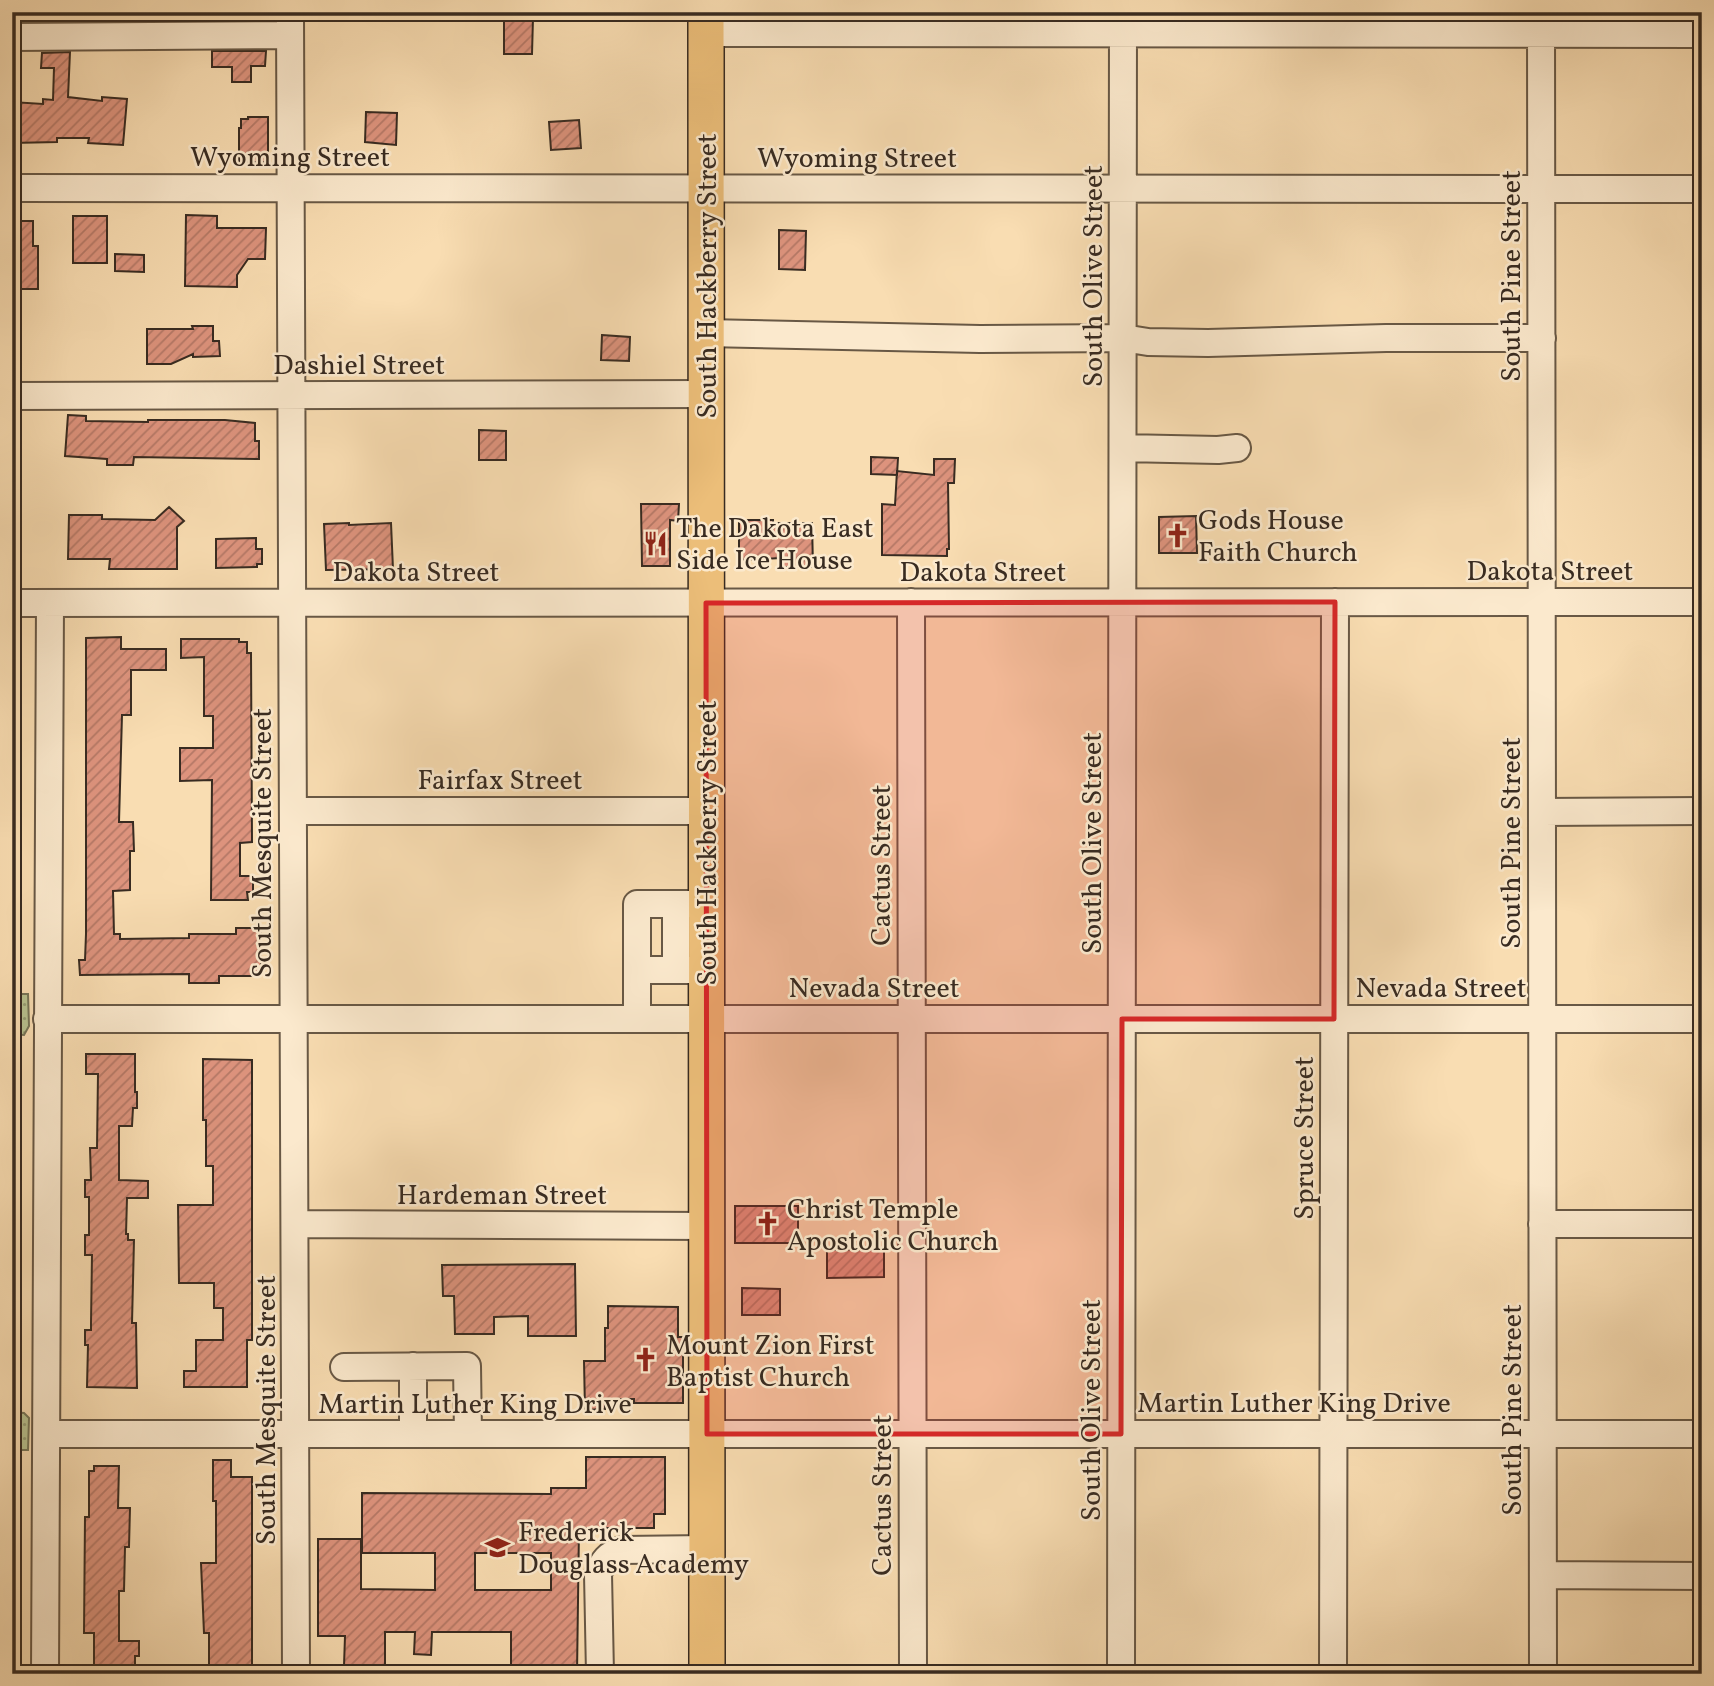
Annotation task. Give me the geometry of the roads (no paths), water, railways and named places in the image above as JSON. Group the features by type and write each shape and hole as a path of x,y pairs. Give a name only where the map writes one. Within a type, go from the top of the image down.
{"main road":[{"name":"South Hackberry Street","path":"706,23 707,811 691,904 691,970 707,1019 707,1674"}],"street":[{"path":"706,23 1541,23 1702,34"},
{"name":"South Olive Street","path":"1121,1674 1124,23"},
{"name":"South Pine Street","path":"1541,23 1543,1674"},
{"path":"12,37 290,24"},
{"name":"South Mesquite Street","path":"290,24 296,1674"},
{"name":"Wyoming Street","path":"12,188 1702,189"},
{"path":"706,333 980,339 1123,338 1148,342 1208,343 1385,338 1542,338"},
{"name":"Dashiel Street","path":"12,396 706,394"},
{"path":"1123,448 1237,448"},
{"name":"Cactus Street","path":"911,602 913,1674"},
{"name":"Spruce Street","path":"1333,1674 1335,602"},
{"name":"Dakota Street","path":"12,603 1702,602"},
{"path":"46,1674 50,603"},
{"name":"Fairfax Street","path":"293,811 707,811"},
{"path":"1542,811 1702,811"},
{"path":"637,1019 637,904 691,904"},
{"path":"637,970 691,970"},
{"name":"Nevada Street","path":"47,1019 1702,1019"},
{"name":"Hardeman Street","path":"296,1224 707,1226"},
{"path":"1542,1224 1702,1224"},
{"path":"413,1366 413,1434"},
{"path":"344,1367 467,1366 468,1434"},
{"name":"Martin Luther King Drive","path":"47,1434 1702,1434"},
{"path":"600,1674 598,1574 602,1563 610,1554 622,1549 707,1549"},
{"path":"1543,1575 1702,1576"}],"place":[{"name":"Gods House Faith Church","path":"1178,535"},
{"name":"The Dakota East Side Ice House","path":"656,543"},
{"name":"Christ Temple Apostolic Church","path":"767,1224"},
{"name":"Mount Zion First Baptist Church","path":"646,1360"},
{"name":"Frederick Douglass Academy","path":"498,1547"}]}
